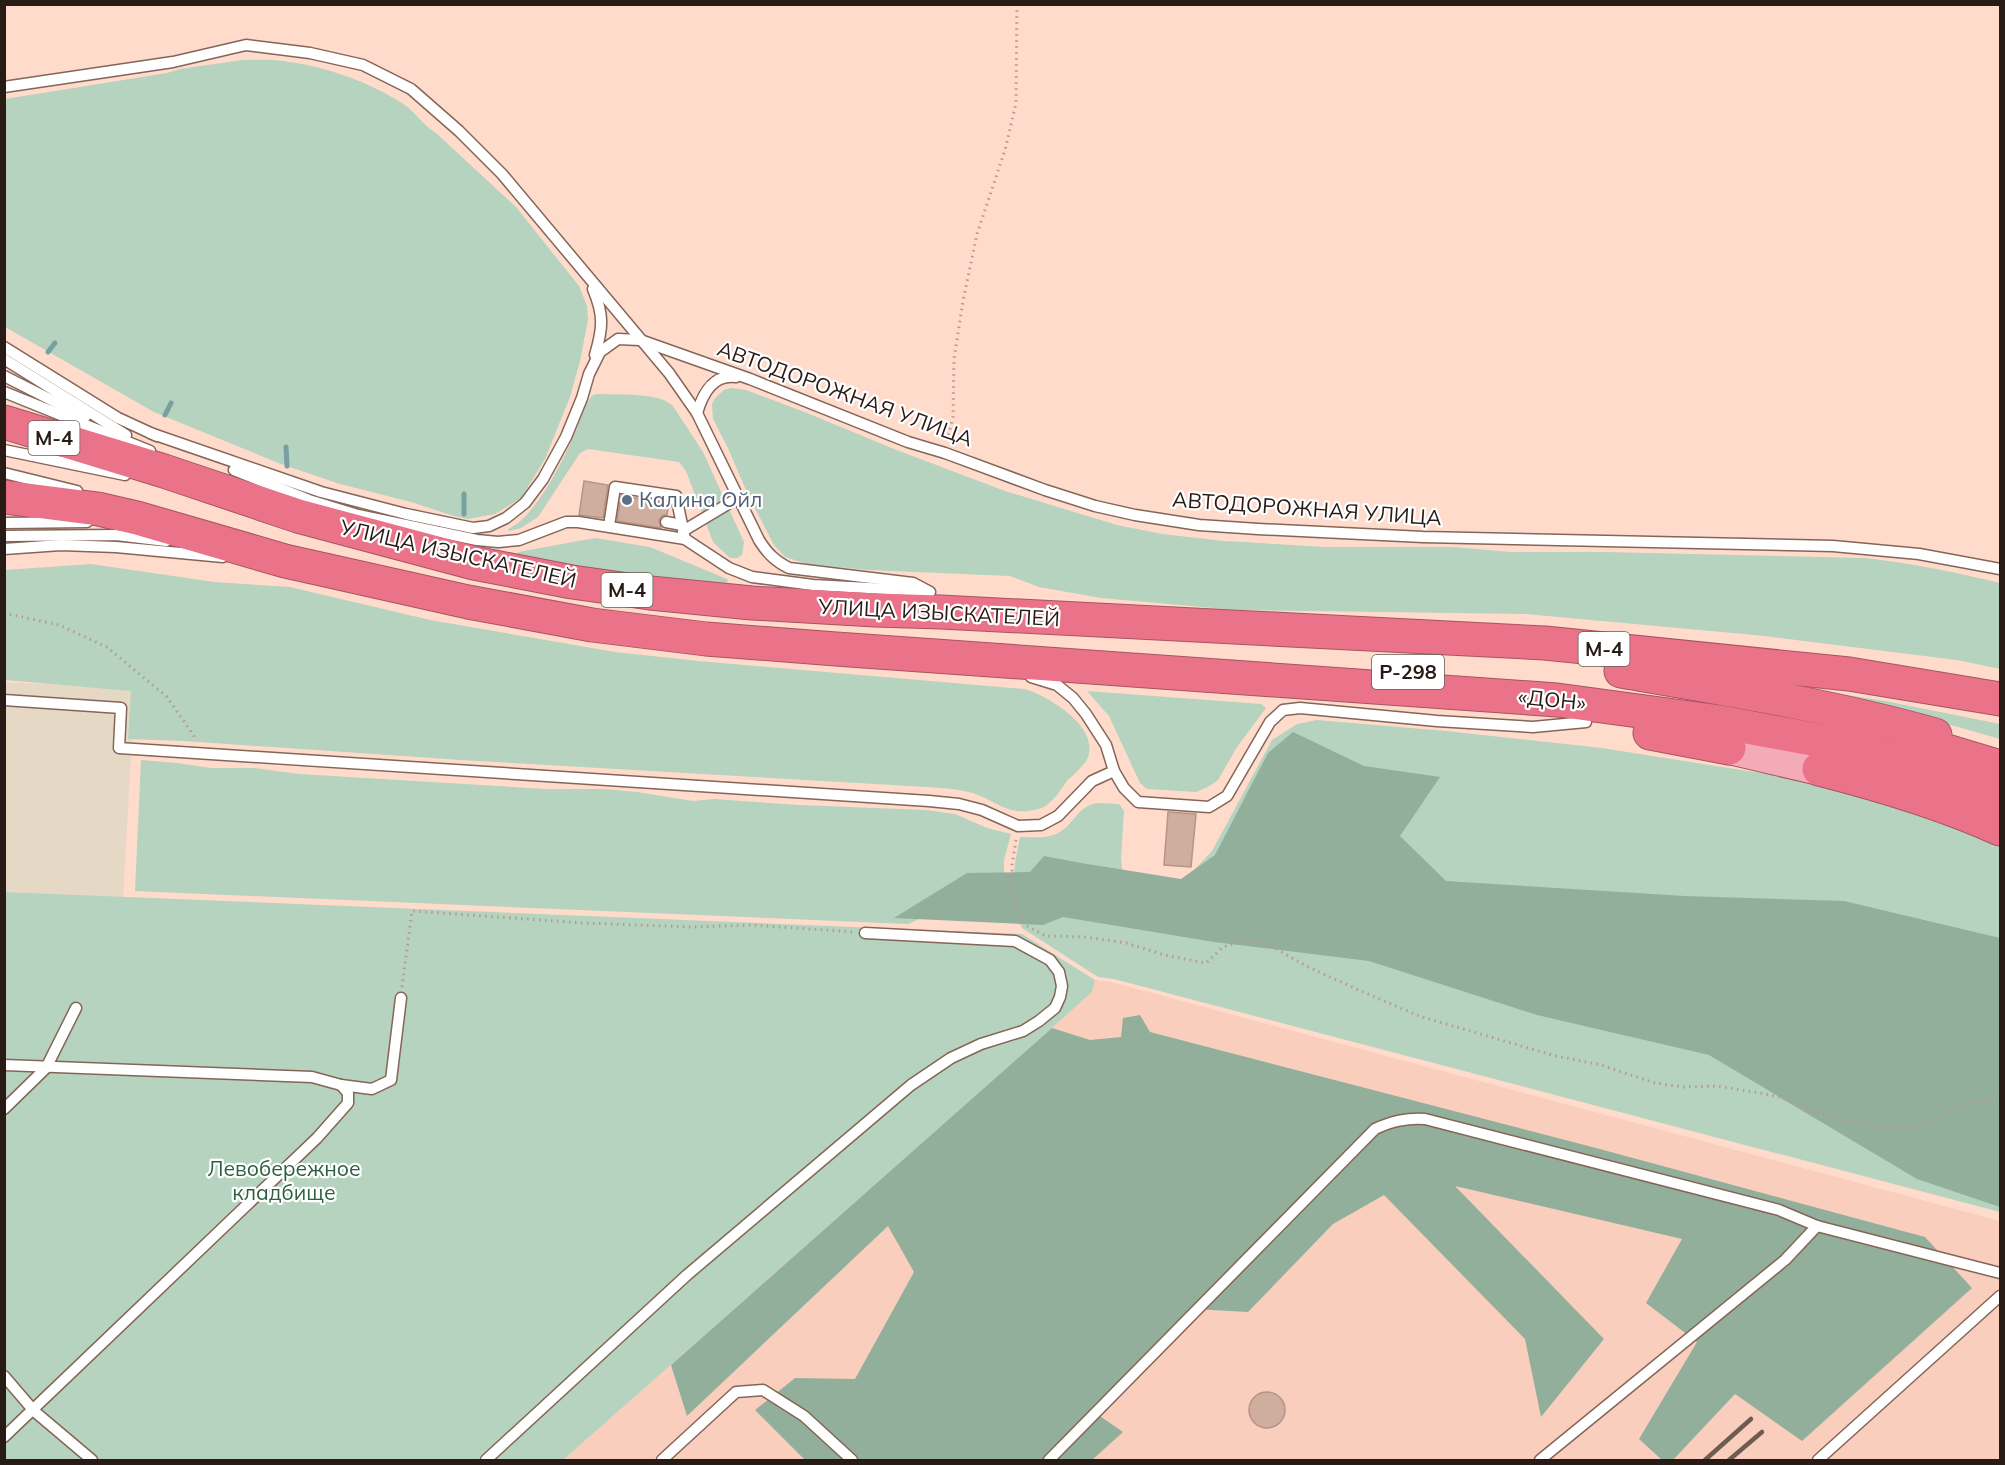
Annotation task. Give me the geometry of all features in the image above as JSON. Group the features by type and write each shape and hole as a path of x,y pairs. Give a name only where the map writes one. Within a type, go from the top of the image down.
{"highway":[{"name":"УЛИЦА ИЗЫСКАТЕЛЕЙ","path":"8,423 168,469 298,516 474,562 572,582 650,593 752,603 875,610 944,601 1250,629"},
{"name":"УЛИЦА ИЗЫСКАТЕЛЕЙ","path":"10,497 98,509 285,561 468,602 592,625 706,639 1092,668"},
{"name":"М-4","path":"1250,629 1556,644 1849,674 2001,699"},
{"name":"Р-298","path":"1250,629 1578,666 1720,687 1883,720 2001,755"},
{"name":"Р-298","path":"1092,668 1208,662 1510,679 1592,687 1852,727 1917,742 2001,767"},
{"path":"1092,668 1193,687 1415,703 1542,716 1729,747"},
{"name":"«ДОН»","path":"1092,668 1515,696 1652,712 1849,746 1939,771 2001,796"},
{"path":"1818,769 1912,797 2001,829"}],"main road":[{"path":"1729,747 1818,769"}],"lane":[{"path":"4,87 173,62 246,45 310,53 363,65 411,89 459,131 502,174 669,373 697,413 767,553 789,568 913,583 944,601"},
{"path":"150,433 321,492 406,514 473,528 489,526 506,518 525,503 543,479 566,437 582,398 599,343 602,325 601,307 578,266"},
{"path":"589,374 600,352 609,344 618,339 640,340"},
{"name":"АВТОДОРОЖНАЯ УЛИЦА","path":"640,340 750,379 908,442 945,453 1045,490 1095,506 1135,515 1199,525 1423,537 1833,546 1919,554 2001,569"},
{"path":"4,347 118,418 150,433 309,500 358,515 427,530 498,542 519,540 566,522 683,532 738,498"},
{"path":"4,359 168,469"},
{"path":"5,376 168,469"},
{"path":"697,413 702,398 710,386 720,378 730,376 750,379"},
{"path":"4,391 8,423 133,477"},
{"path":"47,423 168,469"},
{"path":"45,446 111,464 168,469"},
{"path":"4,472 181,520 285,561"},
{"path":"609,526 615,487 676,496 674,510 683,532"},
{"path":"10,497 92,496"},
{"path":"10,497 114,522 189,534"},
{"path":"4,524 114,522"},
{"path":"666,522 683,532 729,568 752,577 944,601"},
{"path":"4,537 116,535 205,546 285,561"},
{"path":"4,550 61,545 116,547 285,561"},
{"path":"880,653 928,666 950,669"},
{"path":"1024,676 1056,685 1073,698 1106,745 1114,771 1124,788 1138,802 1209,807 1227,796 1258,739 1270,722 1283,710 1300,708 1437,721 1533,727 1586,722"},
{"path":"4,700 121,708 119,748 929,801 959,804 981,810 1018,826 1041,825 1058,816 1092,781 1114,771"},
{"path":"486,1461 687,1275 911,1085 951,1058 981,1044 1023,1031 1055,1008 1060,997 1062,986 1059,972 1050,960 1015,941 865,933"},
{"path":"4,1065 312,1077 341,1085 372,1089 391,1080 401,998"},
{"path":"4,1109 46,1068 75,1008"},
{"path":"4,1437 34,1411 317,1138 348,1103 348,1093 341,1085"},
{"path":"1049,1461 1375,1129 1408,1118 1425,1119 1779,1210 1817,1226 2001,1273"},
{"path":"1540,1461 1785,1260 1817,1226"},
{"path":"1818,1461 2001,1296"},
{"path":"4,1376 34,1411 92,1461"},
{"path":"662,1461 736,1392 763,1390 804,1416 852,1461"}],"path":[{"path":"945,453 953,417 954,359 963,301 977,234 1005,150 1016,103 1017,4"},
{"path":"4,613 59,625 107,647 167,697 207,754"},
{"path":"1018,826 1012,865 1012,890 1025,925 1046,936 1086,937 1126,943 1165,956 1206,963 1223,947 1247,939 1264,942 1339,981 1419,1016 1552,1054 1601,1065 1655,1083 1684,1087 1718,1086 1777,1096 1832,1117 1890,1129 1907,1130 1973,1103 2001,1095"},
{"path":"401,998 412,911 584,923 692,927 751,925 865,933"}],"shaded area":[{"path":"4,682 135,689 123,897 5,892"},
{"path":"1095,980 1111,982 2000,1221 2000,1460 563,1460 1092,992"}],"green space":[{"path":"242,60 278,60 318,68 362,82 402,103 516,207 579,286 587,306 588,320 570,397 545,459 521,498 495,514 468,519 454,516 411,502 340,484 281,464 154,412 5,327 5,99"},
{"path":"731,388 746,390 1005,491 1117,525 1162,534 1224,541 1325,547 1453,547 1511,552 1864,558 1966,575 2000,583 2000,669 1957,660 1765,636 1526,614 1236,610 1101,598 1039,587 1010,576 868,570 807,564 785,557 774,545 713,419 712,404 715,398 724,390"},
{"path":"599,394 649,396 673,406 703,452 744,542 742,555 730,558 713,542 686,471 679,462 588,449 580,453 538,517 521,528 509,531 508,529 519,522 539,500 571,443 584,409 591,397"},
{"path":"595,538 650,547 728,581 724,584 584,570 516,555 518,552"},
{"path":"91,564 214,582 290,587 430,620 615,652 1025,689 1058,705 1079,724 1086,734 1089,745 1088,757 1047,805 1038,809 1018,811 973,793 938,788 128,739 131,691 5,680 5,570"},
{"path":"1810,689 2000,724 2000,739 1944,723"},
{"path":"1087,691 1261,704 1266,708 1237,747 1218,780 1208,787 1196,792 1147,789 1140,783 1109,716"},
{"path":"1317,720 1602,748 1792,778 1880,798 2000,843 2000,1212 1114,979 1098,977 1022,928 1012,908 1182,883 1212,851 1272,740 1297,724"},
{"path":"1293,732 1364,766 1440,777 1400,836 1446,881 1685,896 1844,901 2000,938 2000,1207 1917,1179 1709,1055 1537,1015 1369,961 1214,942 1063,917 1043,925 894,918 967,873 1030,872 1044,856 1181,879 1215,855 1268,753"},
{"path":"141,760 211,768 254,768 300,774 545,789 605,789 693,801 714,799 925,810 955,814 987,828 1011,834 1004,860 1004,880 908,924 135,891"},
{"path":"1099,803 1119,804 1124,811 1121,859 1123,876 1014,875 1020,837 1044,837 1058,833 1086,807"},
{"name":"Левобережное кладбище","path":"5,892 1022,934 1095,980 1092,992 563,1460 5,1460"},
{"path":"1140,1015 1150,1032 1596,1148 1925,1237 1972,1288 1802,1441 1735,1394 1673,1460 1662,1460 1639,1439 1697,1342 1646,1303 1682,1239 1455,1186 1604,1339 1541,1417 1525,1339 1384,1195 1333,1224 1248,1312 1193,1309 1094,1412 1123,1432 1092,1460 805,1460 755,1410 795,1378 855,1379 914,1272 888,1226 687,1416 671,1365 1052,1028 1090,1040 1121,1037 1123,1018"}],"building":[{"path":"584,481 608,485 603,518 579,515"},
{"path":"621,496 669,503 667,515 663,515 659,520 661,528 617,521"},
{"path":"1168,812 1196,814 1191,867 1164,865"},
{"path":"1267,1392 1280,1397 1285,1410 1280,1423 1267,1428 1254,1423 1249,1410 1254,1397"}],"waterway":[{"path":"48,352 55,343"},
{"path":"165,415 171,403"},
{"path":"286,447 287,466"},
{"path":"464,494 464,514"}],"railway":[{"path":"1705,1460 1751,1419"},
{"path":"1729,1460 1762,1432"}],"place":[{"name":"Калина Ойл","path":"627,500"}]}
